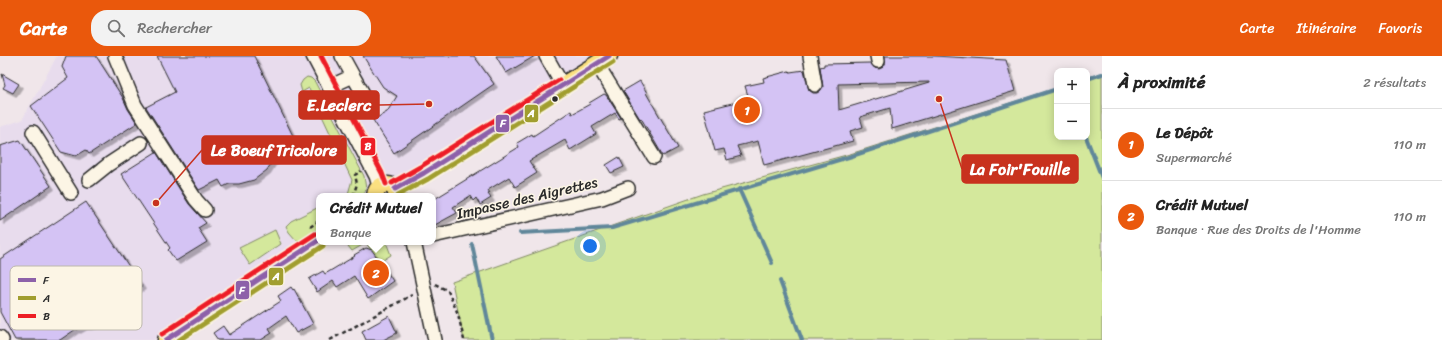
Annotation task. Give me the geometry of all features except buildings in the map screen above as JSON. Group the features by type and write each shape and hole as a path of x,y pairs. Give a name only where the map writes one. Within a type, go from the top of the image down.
{"main road":[{"path":"377,191 386,184 390,185 396,192 603,60"},
{"path":"166,340 316,242"}],"street":[{"path":"115,56 135,105 196,200 205,210"},
{"path":"312,56 376,176 377,191"},
{"path":"342,56 365,96"},
{"path":"546,56 563,86"},
{"path":"810,56 816,85"},
{"path":"603,60 654,156"},
{"path":"328,87 353,76"},
{"path":"32,132 71,193"},
{"path":"89,180 109,164 141,143"},
{"name":"Impasse des Aigrettes","path":"436,235 602,198 628,188"},
{"path":"415,245 435,340"}],"path":[{"path":"354,193 357,184 355,175 370,165"},
{"path":"330,340 424,286 435,284 448,291 458,314 464,340"}],"shaded area":[{"path":"57,56 606,56 382,193 316,193 316,235 153,340 0,340 0,127 22,120"}],"green space":[{"path":"1102,74 1102,340 464,340 452,282 703,194 850,154 1054,89 1054,140 1090,140 1090,78"},
{"path":"307,77 311,78 315,82 364,176 366,189 364,193 348,193 352,180 309,88 302,92 300,85"},
{"path":"316,208 316,232 302,241 296,240 289,232 286,226 291,221"},
{"path":"275,230 281,244 250,265 239,248"},
{"path":"350,245 362,245 352,251 348,246"},
{"path":"367,245 387,245 391,255 380,262"}],"waterway":[{"path":"1090,78 1102,74"},
{"path":"520,233 612,228 852,156 1054,90"},
{"path":"1087,140 1102,178"},
{"path":"739,189 772,263"},
{"path":"472,244 492,340"},
{"path":"780,281 802,340"}],"transit line":[{"name":"B","path":"321,56 382,173 386,184"},
{"name":"F","path":"395,189 424,173 609,56"},
{"name":"A","path":"402,193 428,179 613,62"},
{"name":"B","path":"392,183 559,80"},
{"name":"B","path":"162,334 315,234"},
{"name":"F","path":"166,340 316,242"},
{"name":"A","path":"179,340 323,246"}],"place":[{"name":"La Foir'Fouille","path":"939,99"},
{"name":"E.Leclerc","path":"429,104"},
{"name":"Le Dépôt","path":"747,110"},
{"name":"Le Boeuf Tricolore","path":"156,203"},
{"name":"Crédit Mutuel","path":"376,273"}]}
